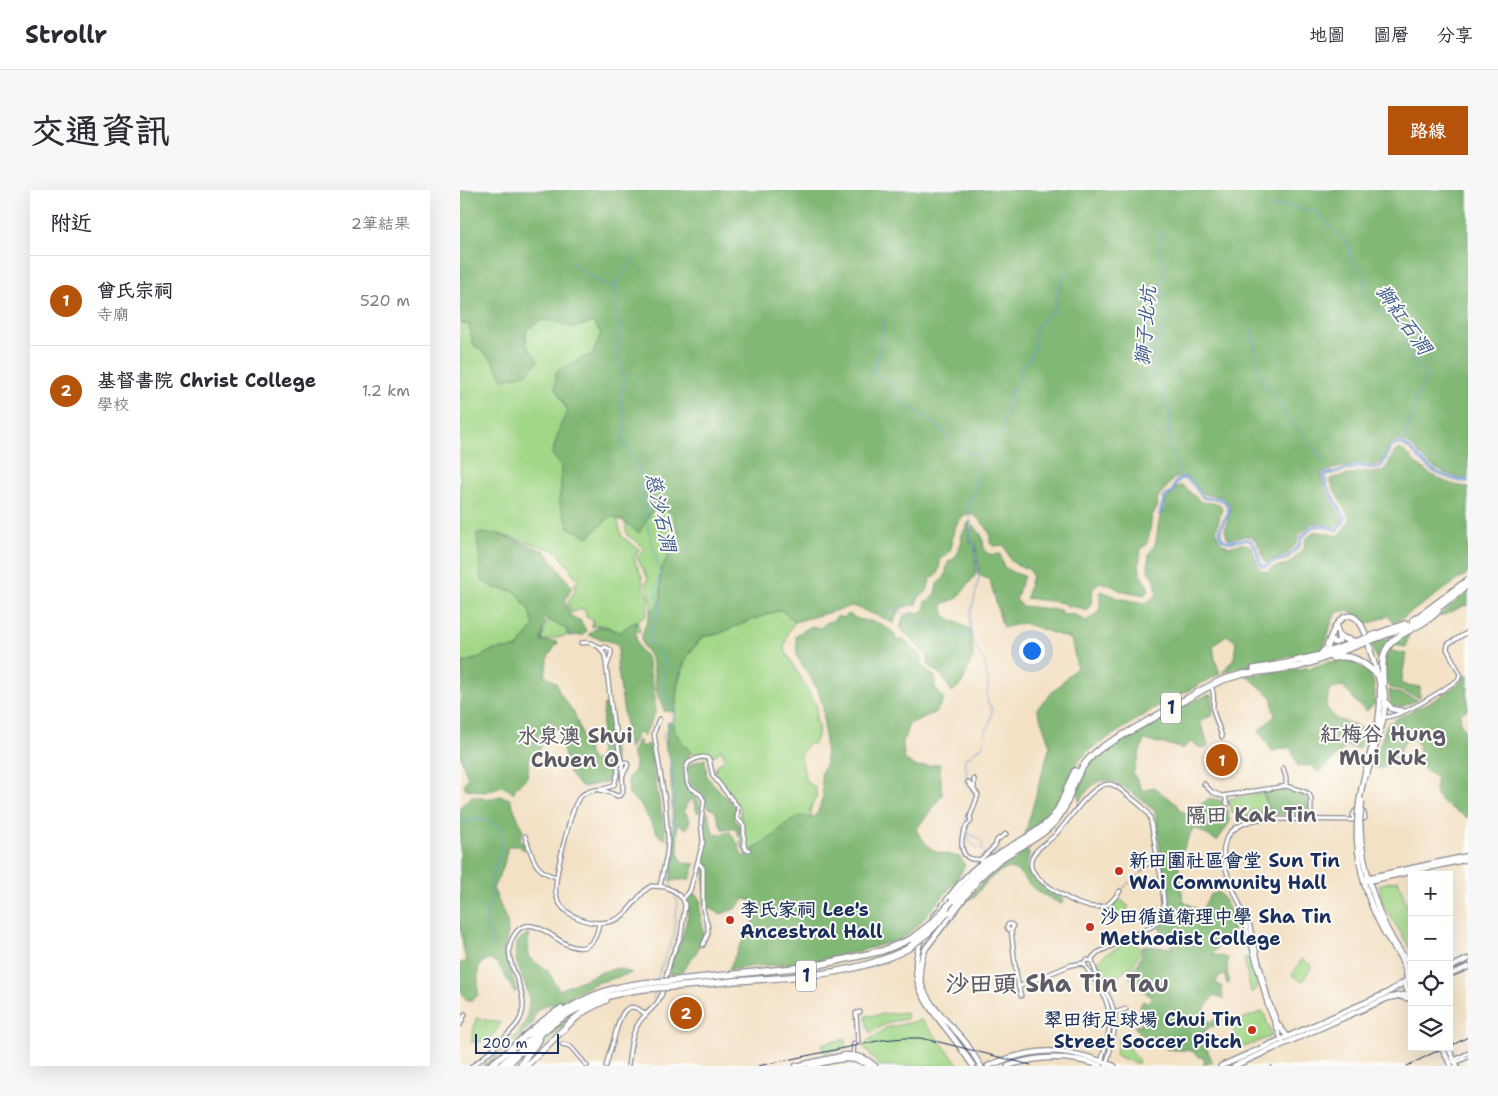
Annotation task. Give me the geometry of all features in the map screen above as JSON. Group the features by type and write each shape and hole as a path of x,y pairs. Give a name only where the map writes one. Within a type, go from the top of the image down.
{"highway":[{"name":"1","path":"669,984 814,966 882,951 910,939 933,922 979,870 1000,854 1035,833 1050,820 1062,803 1078,766 1091,752 1103,743 1218,678 1320,654 1416,618 1468,580"},
{"name":"1","path":"508,1066 525,1043 543,1026 561,1013 595,994 616,988 795,978 885,959 907,949 929,932 968,889 999,861 1036,838 1054,823 1066,806 1081,768 1104,746 1203,689 1252,673 1297,667 1314,662 1412,624 1444,604 1468,585"},
{"path":"1380,679 1383,658 1389,645 1396,638 1428,620 1444,604"},
{"path":"1339,636 1346,640 1356,641"},
{"path":"1320,654 1325,650 1330,639"},
{"path":"1314,662 1347,656 1362,661 1380,679"},
{"path":"1203,689 1212,689"},
{"name":"1","path":"512,1066 528,1046 568,1014 606,996 644,986"},
{"path":"526,1066 561,1030 580,1014 598,1003 627,992"},
{"path":"488,1066 546,1018 571,1003 595,994"},
{"path":"520,1066 550,1027"},
{"path":"500,1066 525,1043"}],"main road":[{"path":"1336,626 1339,636 1337,643 1330,639 1333,630 1336,626 1342,618 1347,616 1351,616 1359,622 1365,633"},
{"path":"1370,650 1386,702 1392,709 1402,712"},
{"path":"1380,679 1381,718"},
{"path":"1386,702 1360,790 1357,820 1367,880 1380,924 1405,967 1406,989 1408,992"},
{"path":"1359,839 1366,865 1367,880 1381,917 1408,961"},
{"path":"973,1066 924,1000 918,982 916,957 922,936 930,922 963,880 982,860 1000,854"},
{"path":"1367,880 1468,857"},
{"path":"1367,880 1388,877 1468,857"},
{"path":"978,879 926,948 921,959 920,973 924,990 932,1006 966,1044 981,1066"},
{"path":"1453,966 1468,959"},
{"path":"1453,973 1468,967"},
{"path":"1234,1066 1284,1040 1391,991 1406,980"},
{"path":"1221,1066 1263,1047 1388,998 1402,995 1408,996"},
{"path":"1279,1026 1284,1040"},
{"path":"988,1066 1010,1057 1043,1051 1066,1052 1086,1056 1103,1064"},
{"path":"1446,1051 1453,1064"},
{"path":"796,1066 853,1055 866,1059 875,1066"},
{"path":"1008,1066 1032,1059 1054,1057 1114,1066"},
{"path":"811,1066 846,1059 856,1060 870,1066"}],"street":[{"path":"1381,718 1402,712 1436,694 1459,678 1458,669 1447,648 1449,642 1468,632"},
{"path":"581,643 588,642 593,644 601,649 605,656 614,729 616,730 622,763 623,792 620,796 597,790"},
{"path":"601,649 606,647 610,649 611,652 607,666"},
{"path":"1212,689 1215,695 1214,712 1222,737"},
{"path":"659,719 654,733 665,802 668,847 660,886"},
{"path":"611,793 617,778 617,753 619,751"},
{"path":"683,899 690,891 703,844 701,822 704,802 700,794 688,784 686,770 688,763 702,757 710,760 713,776 738,807 737,818 744,826 744,846 746,850 749,850"},
{"path":"618,768 622,763"},
{"path":"1283,768 1286,786"},
{"path":"974,779 974,790"},
{"path":"968,782 978,797 970,816 971,821 966,826 961,842 964,852 974,860 982,860 997,840 1006,834"},
{"path":"623,788 620,784 613,785 584,794 575,804 557,877 555,893 561,906 571,914 580,919 599,923 611,922 621,917 644,891 651,886 664,887 677,893 683,899 685,913 680,938 671,958 660,999 638,1025 634,1033 628,1066"},
{"path":"1018,987 1071,965 1091,967 1097,953 1147,930 1160,919 1163,913 1164,903 1158,862 1148,812 1116,786 1108,784 1097,787 1089,794 1072,817 1035,852 1031,861 1033,872 1044,883 1085,906 1107,905 1120,891"},
{"path":"1204,784 1215,794 1225,796 1286,786 1303,791 1310,795 1311,798 1311,820"},
{"path":"1225,796 1228,804"},
{"path":"1284,1040 1268,1007 1244,915 1223,861 1225,845 1230,834 1236,828 1244,823 1259,819 1354,820 1358,822 1363,821 1365,817 1361,810 1356,810 1352,815 1354,820"},
{"path":"526,836 537,868 543,873 557,877"},
{"path":"698,862 703,868 703,909 708,928 703,945"},
{"path":"1143,866 1148,863 1158,862"},
{"path":"1244,915 1247,917 1269,1001 1279,1026"},
{"path":"472,1066 511,1031 521,1015 522,995 509,950 511,940 516,932 523,927 542,928 569,945 577,947 586,946 596,937 599,923"},
{"path":"1011,930 1020,996"},
{"path":"1085,965 1086,960 1092,962"},
{"path":"1092,962 1110,998 1114,1012 1115,1032 1103,1064"},
{"path":"1085,965 1104,996 1110,1012 1110,1032 1103,1064"},
{"path":"606,1066 623,1012 628,1008 636,1008 646,1015"},
{"path":"1114,1012 1126,1009"},
{"path":"853,1055 856,1042 856,1013 860,1012"},
{"path":"460,1025 465,1014"},
{"path":"562,1044 570,1046 587,1066"},
{"path":"1453,1064 1468,1055"}],"green space":[{"path":"460,190 1468,190 1468,478 1459,478 1442,472 1429,464 1408,444 1400,441 1391,444 1383,459 1377,464 1358,463 1349,467 1336,468 1321,473 1324,488 1342,519 1335,527 1322,523 1312,523 1298,536 1296,544 1285,556 1266,563 1258,544 1251,537 1230,539 1227,537 1225,530 1231,506 1223,497 1204,494 1186,477 1174,478 1157,499 1158,506 1152,516 1149,536 1146,545 1141,549 1140,572 1149,591 1144,595 1119,590 1100,582 1093,588 1091,604 1086,611 1081,608 1067,606 1064,603 1026,598 1032,576 1029,569 1018,566 1011,561 1004,545 993,546 990,543 990,534 986,527 974,515 966,514 956,526 951,549 941,558 938,573 930,580 927,591 919,597 917,605 904,607 898,612 894,624 852,606 795,622 781,610 718,634 702,637 689,654 681,670 675,712 664,711 655,685 651,658 644,646 642,637 650,612 661,601 660,572 679,534 673,514 656,503 639,533 625,522 611,516 588,537 569,528 559,501 561,466 552,454 561,424 568,411 555,388 556,372 593,354 601,333 593,322 572,328 556,321 541,320 526,330 526,344 538,361 527,373 504,380 491,359 473,344 469,325 460,323"},
{"path":"541,320 556,321 572,328 593,322 601,333 593,354 574,362 555,388 568,411 561,424 552,454 561,466 559,501 588,537 611,516 617,518 622,537 639,549 634,559 649,599 646,616 637,620 640,632 628,627 619,632 603,625 592,627 593,620 586,617 585,610 581,609 571,613 568,601 575,591 575,583 579,582 558,552 498,534 478,533 481,579 494,588 515,591 528,608 535,626 517,648 492,650 478,658 463,663 464,688 460,690 460,323 469,325 473,344 491,359 504,380 526,344 526,330"},
{"path":"1398,449 1406,453 1434,476 1448,483 1468,487 1468,573 1394,623 1388,616 1365,625 1361,617 1342,611 1336,614 1333,619 1323,648 1222,673 1234,658 1236,641 1226,635 1213,646 1220,674 1158,706 1089,750 1074,767 1047,820 1024,837 1050,746 1037,708 1077,667 1071,639 1023,623 1003,628 990,580 979,575 976,544 971,540 970,535 973,525 981,535 985,550 989,554 1000,554 1004,567 1024,576 1016,599 1022,606 1060,610 1064,615 1075,615 1086,621 1099,611 1100,593 1102,591 1117,598 1146,603 1157,595 1155,581 1148,571 1149,553 1156,541 1160,518 1165,509 1165,502 1178,486 1183,486 1201,502 1219,504 1222,508 1216,531 1220,542 1229,547 1240,544 1248,545 1251,547 1260,570 1267,572 1274,567 1289,564 1304,548 1305,540 1315,531 1339,536 1350,520 1330,479 1357,472 1376,473 1382,471"},
{"path":"656,503 673,514 679,534 660,572 661,601 650,612 651,597 645,584 648,578 637,558 644,549 627,535 625,522 639,532"},
{"path":"969,522 971,522 969,538 975,546 976,574 958,598 942,604 945,616 971,630 973,657 962,683 952,692 942,676 928,665 928,657 900,629 903,617 910,613 922,612 925,601 929,601 935,594 937,584 945,577 948,562 956,557 962,541 961,536"},
{"path":"477,533 498,534 545,551 572,587 565,601 571,617 580,620 586,631 583,635 568,636 568,630 545,618 541,641 558,642 548,657 545,675 557,684 559,692 574,713 592,761 599,759 604,705 606,705 611,724 616,770 612,781 584,787 578,784 570,775 557,728 550,720 538,754 530,757 527,777 515,789 513,794 502,786 485,792 466,789 464,784 468,778 460,755 460,690 464,688 462,663 478,658 492,650 517,648 534,626 528,608 515,591 494,588 481,579"},
{"path":"1468,591 1468,605 1440,617 1440,615"},
{"path":"781,610 795,622 788,632 784,649 817,706 816,720 819,731 814,744 808,744 800,755 807,782 815,787 817,795 810,810 812,818 785,824 773,836 746,854 740,842 742,828 740,807 724,789 715,774 716,766 725,759 722,750 712,757 691,753 673,730 677,686 687,657 702,637 718,634"},
{"path":"849,614 861,620 881,624 895,634 899,641 903,639 923,658 921,665 935,677 935,688 944,699 936,712 909,724 903,742 904,759 917,767 940,764 942,795 916,830 927,845 936,852 960,857 965,865 957,880 918,925 902,939 802,964 755,966 729,970 738,949 753,924 754,901 744,899 735,909 721,914 705,906 705,867 702,858 705,842 703,823 708,812 715,835 730,832 738,844 743,858 773,836 785,824 800,816 812,818 818,812 823,797 821,773 826,763 823,707 818,690 797,656 796,635 812,626 820,628 837,616 843,618"},
{"path":"547,619 567,630 566,636 542,641"},
{"path":"636,621 636,638 639,648 647,658 656,711 644,736 638,732 629,750 617,663 619,647 615,643 588,635 598,626 619,632"},
{"path":"1409,632 1406,647 1393,645 1391,651 1406,654 1401,684 1420,687 1420,698 1389,687 1385,676 1386,657 1391,645"},
{"path":"1395,635 1384,645 1380,660 1376,658 1371,644"},
{"path":"1350,661 1364,669 1372,677 1375,704 1366,711 1343,686 1329,690 1326,707 1336,719 1354,724 1365,732 1359,749 1347,746 1319,773 1311,765 1298,766 1290,747 1272,751 1259,730 1275,716 1271,696 1247,676 1313,667 1330,662"},
{"path":"1468,674 1468,692 1466,693 1468,709 1461,713 1460,722 1466,733 1468,732 1468,818 1445,804 1438,797 1435,790 1437,778 1424,769 1417,743 1413,739 1408,739 1404,743 1390,764 1380,768 1373,767 1388,723 1440,697 1461,682"},
{"path":"1389,690 1418,700 1401,707 1394,707 1391,704"},
{"path":"1208,695 1212,696 1213,715 1200,721 1208,744 1207,748 1201,748 1191,742 1182,749 1144,740 1133,773 1143,791 1153,787 1188,815 1209,798 1224,801 1230,822 1217,841 1195,828 1192,830 1178,861 1183,901 1201,911 1210,895 1219,892 1231,912 1234,923 1232,933 1212,954 1228,958 1227,971 1229,982 1227,984 1225,975 1218,977 1216,983 1222,987 1223,999 1214,995 1203,1011 1209,1022 1220,1017 1222,1018 1219,1019 1217,1025 1206,1030 1202,1039 1212,1060 1212,1062 1204,1065 1204,1058 1199,1057 1192,1051 1166,1049 1166,1045 1148,1039 1134,1026 1141,1026 1140,1006 1143,1001 1148,1002 1152,998 1130,979 1141,955 1142,946 1173,948 1158,926 1167,914 1168,908 1155,811 1120,785 1105,781 1098,782 1092,786 1079,802 1077,782 1083,771 1097,755 1106,749 1172,711"},
{"path":"668,722 674,723 673,730 691,753 682,764 685,785 698,800 701,811 697,813 693,800 689,800 684,810 690,820 686,829 677,823 678,852 682,863 695,864 690,879 670,881 673,823 670,760 665,747"},
{"path":"638,740 642,747 649,744 666,839 659,836 640,804 629,795 628,778 634,769 635,763 631,754"},
{"path":"705,759 707,777 736,808 734,819 740,827 739,837 735,828 722,829 715,811 707,807 705,798 690,784 687,770 690,764"},
{"path":"1286,788 1298,791 1307,797 1309,801 1309,814 1263,815 1238,821 1242,817 1268,809 1264,792"},
{"path":"1263,793 1267,807 1241,814 1232,813 1229,799"},
{"path":"472,796 486,799 501,796 510,799 523,831 520,839 525,844 526,849 524,850 519,846 508,846 503,868 493,888 507,922 508,933 505,956 517,991 514,992 499,965 494,961 488,960 481,963 478,970 478,995 472,1000 467,1000 460,991 460,963 467,962 460,930 460,807"},
{"path":"1025,850 1029,853 1027,865 1030,874 1043,887 1064,900 1061,904 1033,888 1017,871 1011,869 999,872 973,898 969,899 984,880 1008,861 1011,863 1015,862 1019,854"},
{"path":"1398,880 1408,909 1408,945 1383,903 1379,885"},
{"path":"692,891 701,901 702,941 692,959 679,974 669,974 674,955 681,942 688,915 687,900"},
{"path":"1119,898 1129,907 1118,920 1105,909"},
{"path":"530,933 528,941 529,958 548,971 559,990 602,972 618,968 632,973 596,983 553,1005 549,1004 537,1010 533,1024 491,1062 483,1066 515,1038 527,1017 529,998 515,953 516,945 521,938"},
{"path":"1134,940 1141,950 1132,968 1129,966 1109,985 1098,968 1097,962 1107,953"},
{"path":"1249,957 1257,988 1251,993 1244,958"},
{"path":"1302,959 1312,966 1302,982 1292,975"},
{"name":"翠田街足球場 Chui Tin Street Soccer Pitch","path":"1263,1011 1272,1036 1242,1048 1231,1024"},
{"path":"906,1012 907,1019 888,1023 871,1033 867,1026 866,1016"},
{"path":"476,1018 500,1023 489,1038 471,1042"},
{"path":"569,1018 571,1019 526,1062 545,1037"},
{"path":"922,1020 960,1066 879,1066 862,1045 886,1028"},
{"path":"1120,1035 1139,1061 1138,1064 1115,1055"},
{"path":"845,1039 847,1048 824,1053 822,1044"}],"waterway":[{"name":"獅紅石澗","path":"1268,206 1296,207 1316,212 1349,246 1350,259 1365,275 1365,295 1379,311 1388,314 1405,339 1404,345 1426,376 1426,380 1416,398 1403,444"},
{"name":"獅子北坑","path":"1162,230 1160,252 1164,266 1164,276 1161,283 1163,294 1159,306 1162,324 1151,368 1156,381 1163,390 1165,406 1171,414 1168,432 1170,447 1181,478"},
{"name":"慈沙石澗","path":"634,258 619,279 616,289 620,329 618,352 625,382 620,398 625,415 625,429 621,441 637,462 643,482 641,492 645,503 648,529 660,572 656,592 660,607 649,637 651,644 664,659 662,688 673,708 672,721 662,738 671,762 675,798 673,834 675,848 670,869 672,888"},
{"path":"572,261 593,279 615,288"},
{"path":"970,517 968,501 974,496 977,475 973,470 980,453 987,450 1004,427 1003,419 1010,399 1008,392 1015,389 1020,380 1021,366 1027,363 1035,348 1035,329 1053,310 1059,286 1066,271"},
{"path":"883,317 882,340 873,372 892,385 903,403 942,429 950,444 977,456"},
{"path":"1252,330 1260,378 1290,422 1318,452 1322,462"},
{"path":"1160,515 1165,497 1172,493 1176,482 1182,478 1189,480 1204,498 1220,499 1226,502 1229,512 1220,531 1222,539 1225,541 1250,540 1255,546 1261,565 1266,566 1272,562 1286,559 1299,546 1301,538 1313,526 1337,530 1345,519 1327,487 1324,475 1352,469 1357,466 1372,468 1380,466 1390,449 1395,445 1403,444 1407,446 1428,467 1437,472 1453,479 1468,481"},
{"path":"970,518 970,539 975,545 979,579 970,616 970,636 984,660 988,684 988,703 992,709 984,743 965,759 964,765 967,769 965,784 975,795 975,798"},
{"path":"882,612 892,609 897,610 924,624 934,619 946,632 969,635"},
{"path":"965,825 974,802"},
{"path":"460,823 477,820 487,821 499,826 503,839 500,855 489,882 492,887 492,897 486,922 492,946"},
{"path":"967,828 971,843 987,852"},
{"path":"970,834 980,839 983,844 981,848"},
{"path":"657,979 675,933 675,916 678,904 674,892"},
{"path":"653,999 655,990"}],"tunnel":[{"path":"1120,891 1143,867"}],"railway":[{"path":"1453,1045 1468,1037"},
{"path":"758,1066 882,1040 904,1038 920,1038 939,1042 1031,1065"},
{"path":"1407,1066 1437,1051"}],"place":[{"name":"曾氏宗祠","path":"1222,760"},
{"name":"新田圍社區會堂 Sun Tin Wai Community Hall","path":"1119,871"},
{"name":"李氏家祠 Lee's Ancestral Hall","path":"730,920"},
{"name":"沙田循道衛理中學 Sha Tin Methodist College","path":"1090,927"},
{"name":"基督書院 Christ College","path":"686,1013"},
{"name":"翠田街足球場 Chui Tin Street Soccer Pitch","path":"1252,1030"}],"district":[{"name":"紅梅谷 Hung Mui Kuk","path":"1383,746"},
{"name":"水泉澳 Shui Chuen O","path":"575,748"},
{"name":"隔田 Kak Tin","path":"1251,815"},
{"name":"沙田頭 Sha Tin Tau","path":"1057,984"}]}
